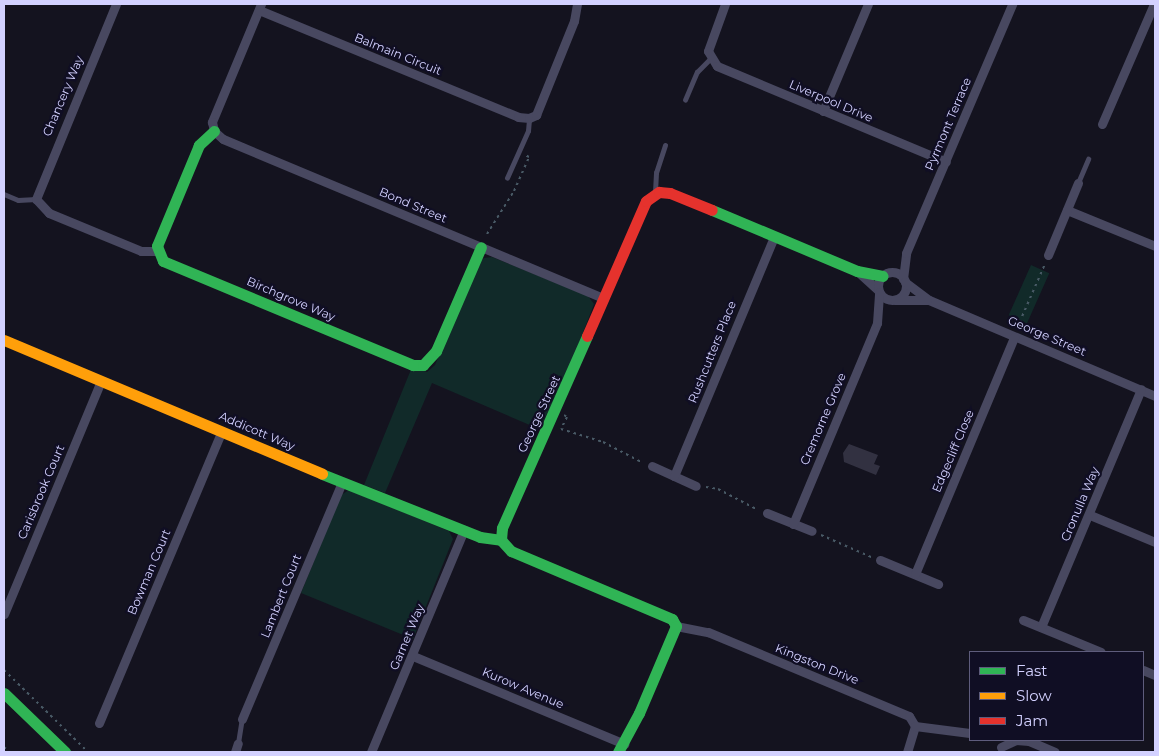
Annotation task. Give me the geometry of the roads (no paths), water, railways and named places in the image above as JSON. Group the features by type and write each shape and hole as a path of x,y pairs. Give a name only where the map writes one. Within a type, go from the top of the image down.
{"street":[{"name":"Chancery Way","path":"36,199 116,4"},
{"path":"529,118 536,114 578,4"},
{"path":"710,59 709,45 725,4"},
{"path":"823,111 868,4"},
{"name":"Pyrmont Terrace","path":"904,281 906,253 1012,4"},
{"path":"1102,124 1154,4"},
{"path":"36,199 49,213 141,252 156,251 199,145 214,131 212,122 260,7"},
{"name":"Balmain Circuit","path":"260,7 518,117 529,118"},
{"name":"Liverpool Drive","path":"710,59 724,70 946,162"},
{"name":"Bond Street","path":"214,131 223,139 604,298"},
{"path":"1048,255 1078,183"},
{"path":"655,194 670,193 857,271 885,274 896,273 904,281 902,295 893,300 879,291 857,271"},
{"name":"George Street","path":"502,540 502,528 556,411 641,210 655,194"},
{"path":"1067,210 1155,246"},
{"name":"Rushcutters Place","path":"674,476 774,237"},
{"name":"Birchgrove Way","path":"156,251 163,261 413,365 423,365 436,351 480,247"},
{"name":"Pyrmont Terrace","path":"885,274 906,253"},
{"path":"879,291 885,274"},
{"name":"George Street","path":"904,281 929,300 1155,396"},
{"name":"Cremorne Grove","path":"877,323 879,291"},
{"name":"George Street","path":"893,300 929,300"},
{"name":"Cremorne Grove","path":"793,524 877,323 893,300"},
{"name":"Edgecliff Close","path":"914,574 1014,337"},
{"name":"Addicott Way","path":"4,340 342,482 464,530 502,540"},
{"name":"Carisbrook Court","path":"4,614 101,381"},
{"name":"Cronulla Way","path":"1041,627 1141,389"},
{"name":"Bowman Court","path":"99,723 222,431"},
{"path":"652,466 696,486"},
{"name":"Lambert Court","path":"242,719 342,482"},
{"path":"767,513 812,532"},
{"path":"1090,514 1155,542"},
{"name":"Garnet Way","path":"371,752 413,656 464,530"},
{"path":"502,540 511,551 672,619 676,626 621,748"},
{"path":"880,560 938,584"},
{"path":"1023,620 1099,651"},
{"name":"Kingston Drive","path":"676,626 708,632 903,713 914,721 915,726"},
{"name":"Kurow Avenue","path":"413,656 621,748"},
{"path":"4,693 65,752"},
{"path":"907,752 915,726 969,733"},
{"path":"999,746 1013,741"},
{"path":"1029,741 1055,752"}],"lane":[{"path":"686,100 697,72 710,59"},
{"path":"507,178 519,151 529,118"},
{"path":"655,194 656,172 665,145"},
{"path":"1078,183 1088,159"},
{"path":"4,194 18,200 36,199"},
{"path":"237,748 242,719"}]}
